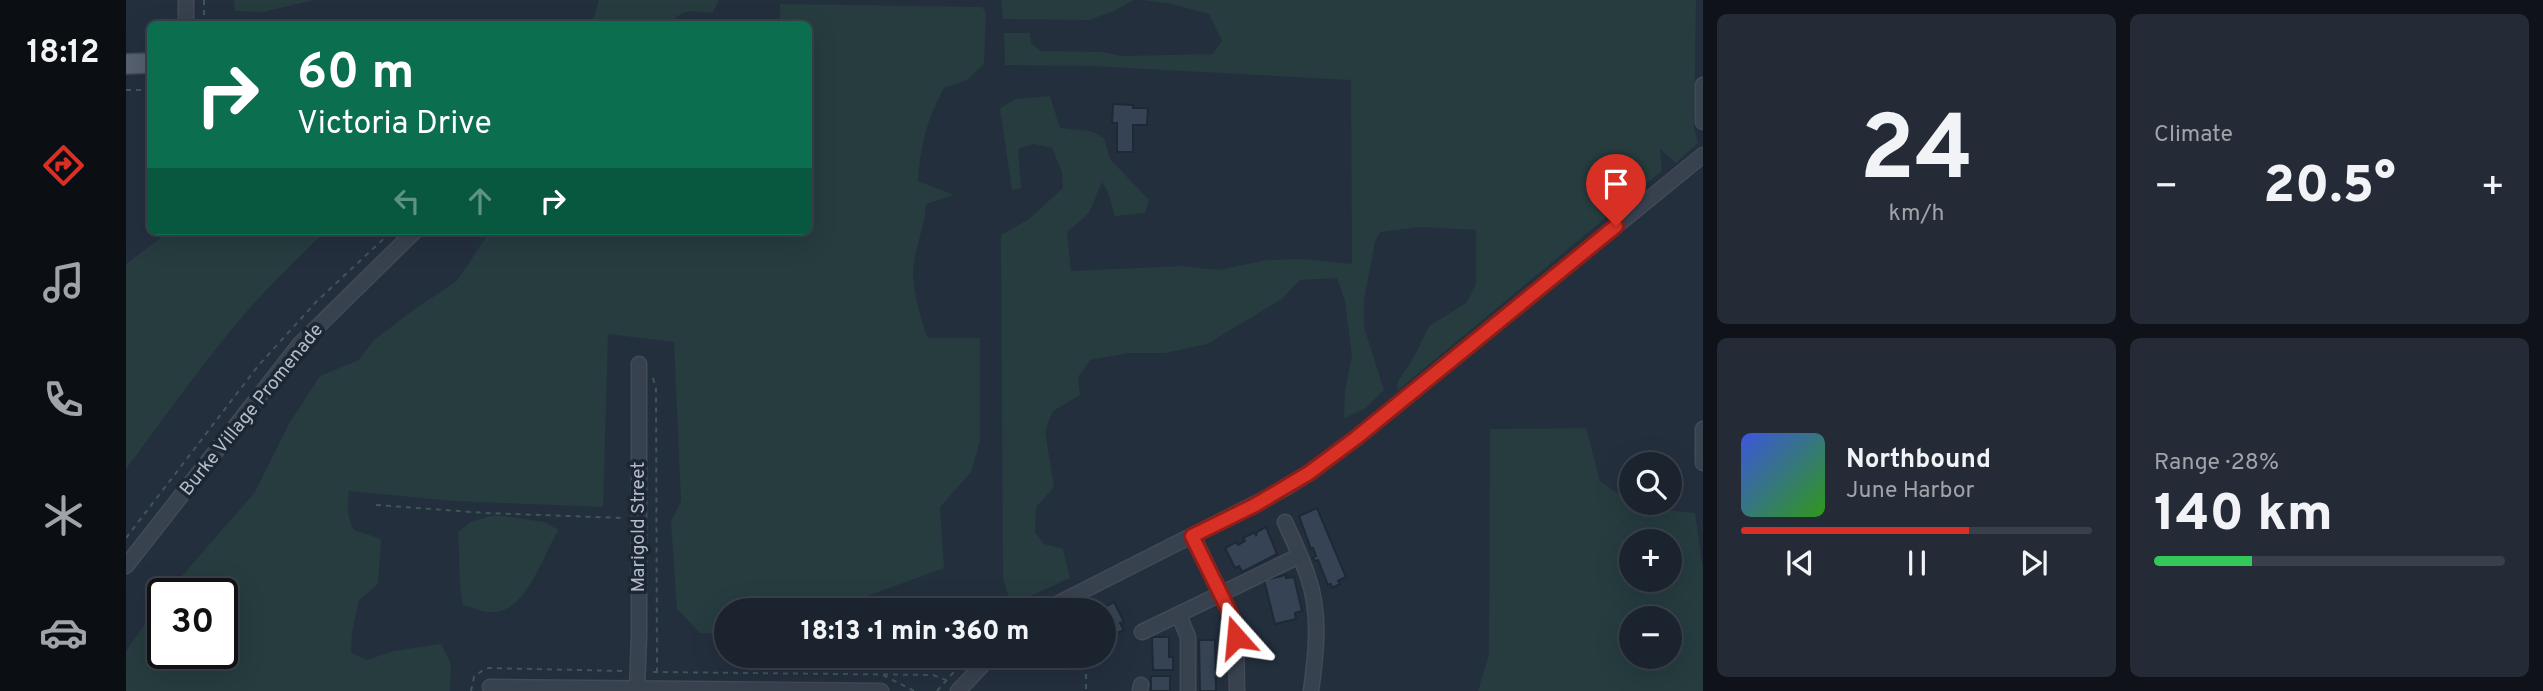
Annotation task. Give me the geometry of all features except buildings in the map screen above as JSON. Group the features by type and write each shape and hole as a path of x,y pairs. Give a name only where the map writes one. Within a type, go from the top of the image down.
{"main road":[{"path":"126,64 147,63"},
{"path":"126,74 147,74"}],"street":[{"path":"186,0 186,21"},
{"path":"1703,85 1703,122"},
{"path":"1069,598 1284,489 1319,466 1703,155"},
{"name":"Burke Village Promenade","path":"126,566 300,344 411,235"},
{"name":"Marigold Street","path":"637,690 639,364"},
{"path":"1703,429 1703,463"},
{"path":"1285,522 1309,579 1315,606 1317,634 1311,691"},
{"path":"1192,536 1231,615 1236,637 1237,691"},
{"path":"1142,632 1300,556"},
{"path":"1180,615 1188,637 1188,691"},
{"path":"958,691 980,668"},
{"path":"490,687 881,691"}],"path":[{"path":"204,0 204,21"},
{"path":"126,90 147,90"},
{"path":"126,538 258,366 317,302 388,235"},
{"path":"652,377 656,389 659,682"},
{"path":"376,505 486,513 624,518"},
{"path":"471,691 474,677 489,668 630,673"},
{"path":"937,691 957,668"},
{"path":"1085,668 1086,691"},
{"path":"645,673 933,675 946,680"},
{"path":"882,674 914,691"}],"green space":[{"path":"234,0 314,0 263,12 235,11"},
{"path":"599,0 719,0 712,13 684,13 675,21 593,21"},
{"path":"1001,0 1134,0 1089,20 1003,19"},
{"path":"1143,0 1696,0 1694,127 1698,143 1676,163 1660,149 1662,171 1397,391 1398,381 1414,357 1429,326 1466,303 1476,284 1476,230 1420,227 1380,232 1375,242 1364,299 1364,327 1384,390 1366,408 1344,418 1345,390 1352,357 1345,301 1337,278 1300,280 1282,299 1207,344 1165,353 1128,353 1090,360 1078,377 1080,395 1053,411 1045,431 1054,487 1036,507 1035,532 1044,544 1063,549 1070,578 1026,598 1011,598 1003,578 1001,235 1029,219 1063,188 1062,172 1052,148 1033,144 1018,149 1021,188 1012,190 1000,108 1016,99 1050,96 1060,128 1090,131 1104,138 1110,159 1149,200 1145,213 1115,216 1102,182 1089,213 1067,232 1071,271 1182,266 1218,270 1268,260 1302,259 1352,264 1351,80 1091,66 1005,65 1004,33 1030,33 1031,43 1041,51 1101,52 1122,56 1213,54 1222,41 1209,14 1172,4"},
{"path":"780,4 982,7 986,13 984,64 967,80 944,88 925,133 918,181 954,195 926,204 915,255 915,290 928,338 980,338 980,441 971,472 940,507 944,568 862,598 714,598 714,634 700,633 677,609 671,522 681,501 674,342 608,334 603,507 453,501 349,491 348,511 354,530 381,539 378,584 359,600 352,632 351,653 367,660 394,651 441,644 451,664 450,691 126,691 126,651 147,621 147,669 238,669 238,578 180,578 255,492 290,422 320,376 359,360 374,340 457,281 487,235 812,235 812,21 780,21"},
{"path":"165,235 321,235 248,310 126,469 126,264"},
{"path":"1586,428 1600,481 1619,494 1619,515 1695,513 1703,569 1703,691 1478,691 1489,654 1490,429"},
{"path":"495,515 544,522 559,530 524,594 503,610 487,612 463,605 458,532 471,522"}],"route":[{"path":"1236,637 1231,615 1192,536 1255,505 1309,473 1356,438 1616,226"}]}
